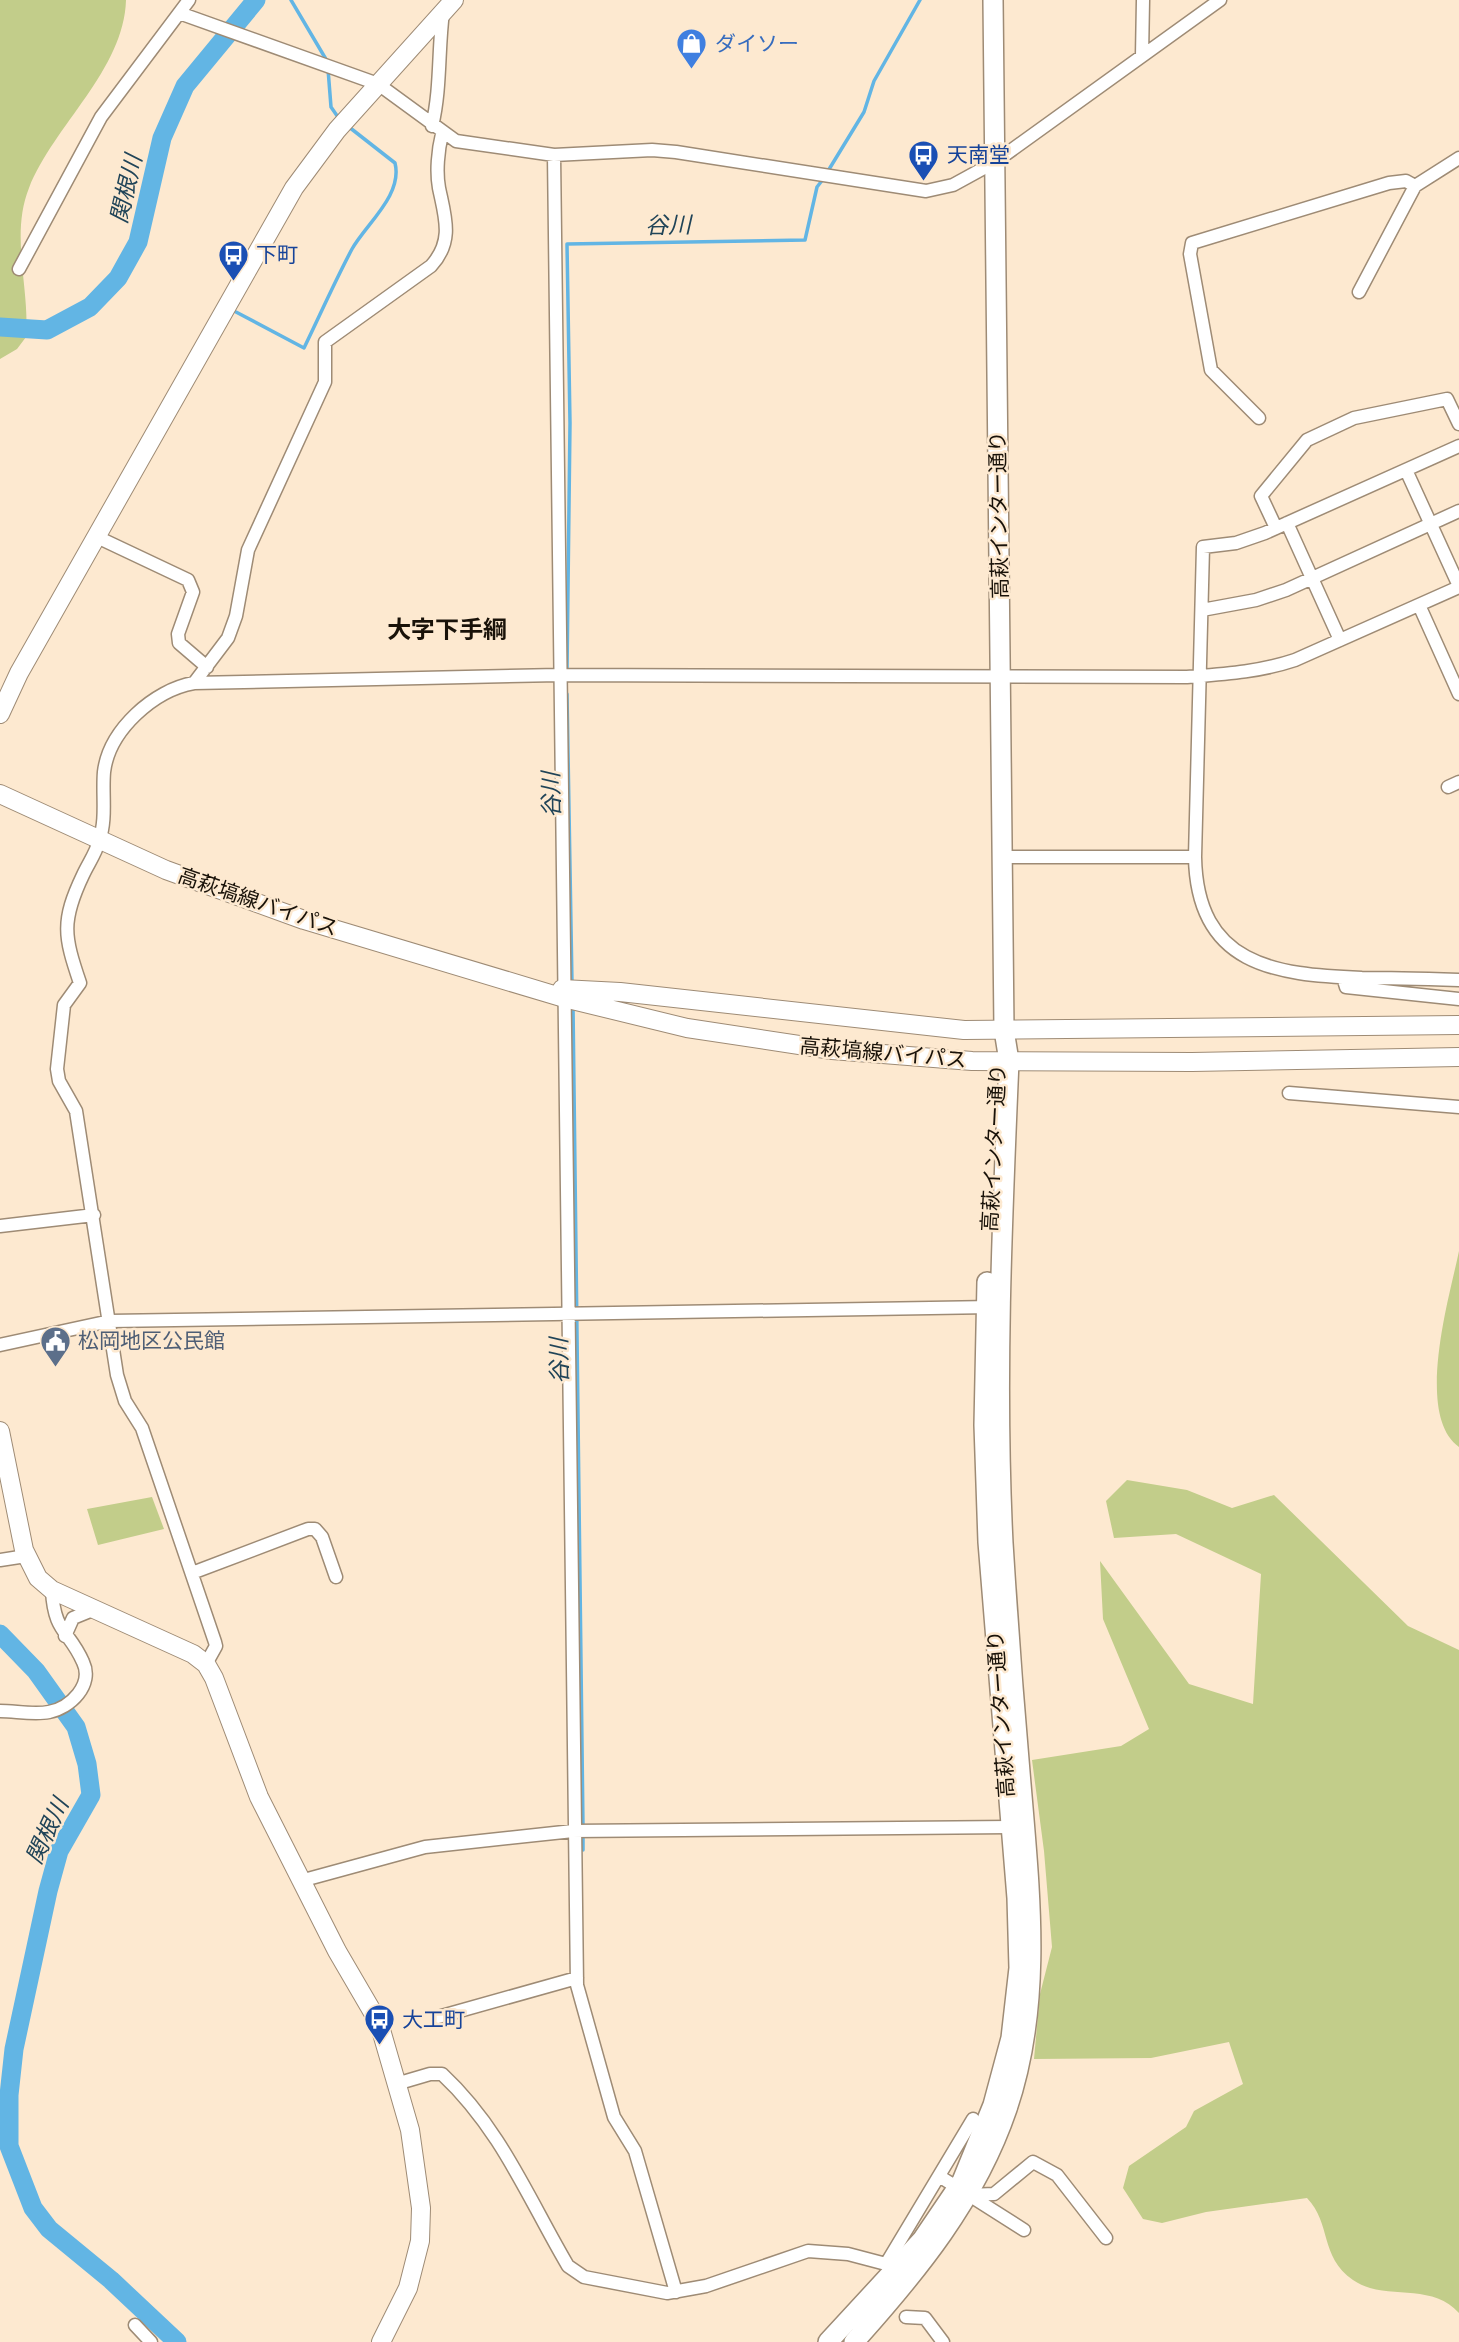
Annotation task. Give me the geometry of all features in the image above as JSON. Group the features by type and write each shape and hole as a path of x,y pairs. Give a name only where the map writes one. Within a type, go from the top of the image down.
{"main road":[{"name":"高萩インター通り","path":"843,2339 890,2268 922,2240 963,2191 993,2105 1011,2038 1019,1968 988,1542 984,1425 1004,1030 993,0"},
{"path":"0,715 19,673 293,188 337,130 448,6"},
{"name":"高萩塙線バイパス","path":"0,794 99,842 166,870 304,920 687,1028 750,1039 890,1056 1003,1061 1192,1062 1459,1056"},
{"name":"高萩塙線バイパス","path":"564,994 620,992 888,1024 1004,1030 1459,1025"},
{"name":"高萩インター通り","path":"843,2339 926,2257 963,2191 991,2149 1013,2088 1025,2037 1032,1965 1003,1529 992,1307"},
{"path":"0,1431 26,1556 38,1578 52,1590 194,1654 206,1664 214,1678 259,1797 304,1880 337,1951 379,2023 410,2130 417,2172 420,2241 408,2288 381,2342"}],"street":[{"path":"19,269 101,117 175,18 182,13 189,0"},
{"path":"1142,56 1143,0"},
{"path":"182,13 378,84 437,130 470,145 554,155 652,150 926,191 953,185 995,162 1220,0"},
{"path":"194,683 228,638 236,616 248,550 325,382 325,342 431,266 443,252 446,218 438,183 437,63 448,6"},
{"path":"554,155 573,1831 577,1978 603,2083 614,2117 635,2151 676,2292"},
{"path":"1359,292 1415,186 1459,158"},
{"path":"1259,418 1211,370 1190,254 1192,243 1389,183 1406,181 1415,186"},
{"path":"1340,640 1282,526 1261,496 1307,440 1354,418 1447,399 1459,424"},
{"path":"1459,446 1282,526 1236,543 1203,547 1195,857 1200,901 1209,919 1233,947 1251,962 1283,972 1343,977 1459,980"},
{"path":"206,1664 216,1646 142,1427 125,1401 117,1375 76,1111 59,1081 57,1069 64,1005 80,983 66,940 68,915 99,842 104,810 104,773 109,750 140,711 168,692 194,683 559,675 1200,676 1272,668 1459,588 1406,470"},
{"path":"1202,610 1256,600 1311,579 1459,511"},
{"path":"97,537 188,580 193,592 178,634 179,643 207,667"},
{"path":"1419,605 1459,694"},
{"path":"1003,857 1195,857"},
{"path":"1343,977 1346,987 1459,999"},
{"path":"1289,1093 1459,1107"},
{"path":"0,1226 94,1214"},
{"path":"0,1346 110,1321 992,1307"},
{"path":"192,1573 307,1529 315,1529 322,1536 336,1577"},
{"path":"0,1560 26,1556"},
{"path":"0,1710 49,1712 77,1696 86,1683 83,1660 65,1636 53,1609 52,1590"},
{"path":"65,1636 73,1618 95,1609"},
{"path":"304,1880 425,1847 573,1831 1010,1827"},
{"path":"438,2017 577,1978"},
{"path":"396,2084 430,2074 442,2074 455,2086 487,2121 568,2266 584,2277 667,2293 748,2273 808,2251 848,2254 890,2268 972,2119"},
{"path":"963,2191 994,2194 1033,2162 1057,2175 1106,2238"},
{"path":"939,2176 1024,2230"},
{"path":"906,2316 925,2318 943,2342"},
{"path":"135,2325 150,2342"}],"green space":[{"path":"0,0 126,0 122,26 114,50 86,97 54,142 29,188 21,224 26,337 17,349 0,359"},
{"path":"1459,1251 1459,1447 1446,1431 1439,1409 1437,1383 1443,1324"},
{"path":"1127,1480 1187,1490 1232,1508 1274,1495 1408,1626 1459,1650 1459,2313 1448,2303 1435,2297 1379,2290 1353,2280 1335,2261 1320,2218 1307,2198 1206,2212 1162,2223 1143,2219 1123,2188 1129,2166 1186,2127 1194,2111 1243,2084 1229,2042 1151,2058 1034,2059 1040,1994 1052,1947 1044,1851 1032,1760 1121,1746 1149,1729 1103,1619 1100,1561 1189,1684 1253,1704 1261,1574 1176,1534 1114,1538 1106,1501"},
{"path":"152,1497 164,1529 98,1545 87,1509"}],"waterway":[{"name":"関根川","path":"0,327 47,330 90,307 118,278 138,242 162,138 185,86 256,0"},
{"path":"291,0 327,61"},
{"name":"谷川","path":"828,171 864,112 874,81 920,0"},
{"path":"328,69 331,107 340,120"},
{"path":"236,312 304,348 352,249 382,209 394,186 395,163 349,127"},
{"name":"谷川","path":"567,672 570,423 567,244 805,240 817,187 824,178"},
{"name":"谷川","path":"567,694 572,983"},
{"name":"谷川","path":"573,1005 583,1827"},
{"name":"関根川","path":"0,1634 36,1671 76,1727 87,1764 91,1795 59,1851 48,1891 14,2049 9,2095 9,2146 33,2208 49,2229 111,2280 177,2342"},
{"name":"谷川","path":"583,1834 583,1850"}],"place":[{"name":"ダイソー","path":"692,71"},
{"name":"天南堂","path":"924,182"},
{"name":"下町","path":"233,282"},
{"name":"松岡地区公民館","path":"55,1368"},
{"name":"大工町","path":"379,2047"}],"district":[{"name":"大字下手綱","path":"447,630"}]}
